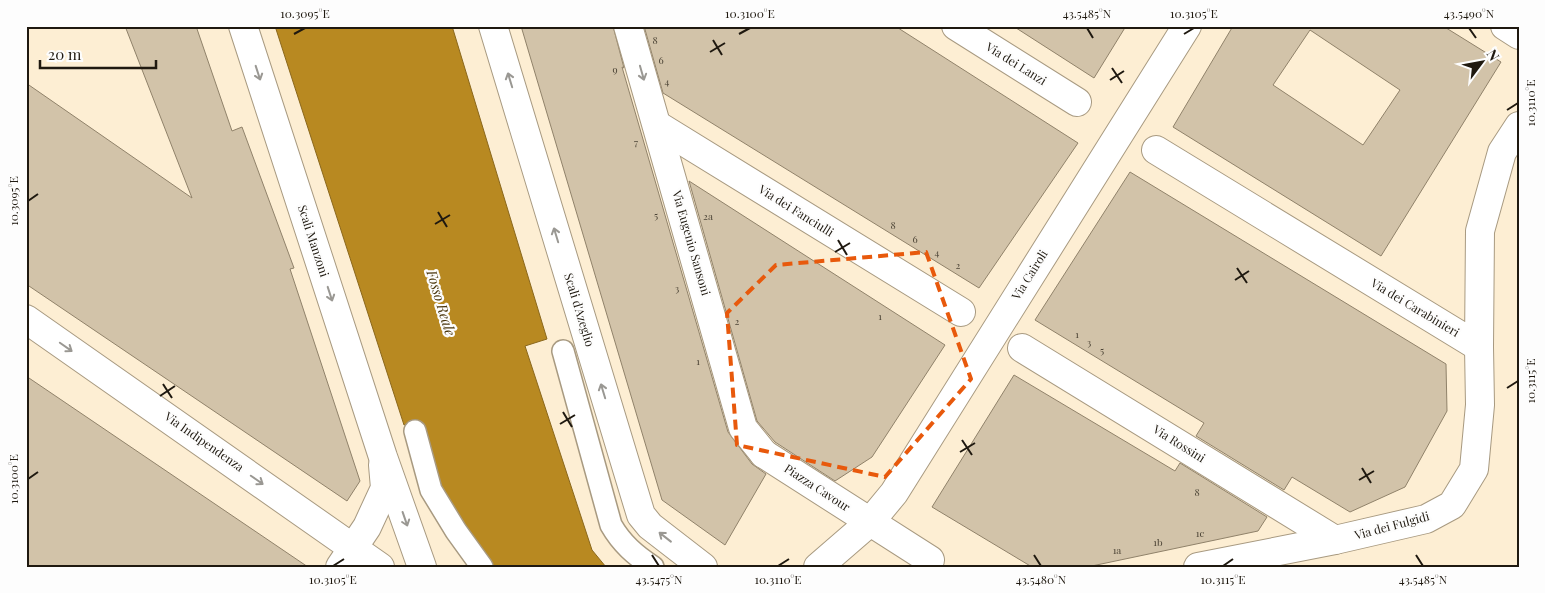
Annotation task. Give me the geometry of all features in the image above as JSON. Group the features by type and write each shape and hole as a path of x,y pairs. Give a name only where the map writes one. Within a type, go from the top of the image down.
{"street":[{"name":"Scali Manzoni","path":"243,26 383,457 422,567"},
{"name":"Scali d'Azeglio","path":"494,26 641,514 650,526 694,564"},
{"name":"Via Eugenio Sansoni","path":"628,26 743,428 764,454"},
{"name":"Via dei Lanzi","path":"956,26 1077,102"},
{"name":"Via Cairoli","path":"870,522 894,493 1187,26"},
{"path":"1505,26 1519,35"},
{"name":"Via dei Fanciulli","path":"657,125 961,312"},
{"name":"Via dei Carabinieri","path":"1479,347 1480,231 1511,152 1519,126"},
{"name":"Via dei Carabinieri","path":"1156,150 1479,347"},
{"name":"Via Indipendenza","path":"26,319 346,557 380,567"},
{"name":"Via dei Fulgidi","path":"1198,567 1335,540 1426,519 1452,505 1474,469 1480,405 1479,347"},
{"name":"Via Rossini","path":"1022,348 1335,540"},
{"name":"Piazza Cavour","path":"764,454 935,564"},
{"name":"Scali Manzoni","path":"346,557 367,527 385,488 383,457"},
{"path":"818,567 870,522"}],"lane":[{"path":"563,351 611,525 619,538 635,555 653,567"},
{"path":"414,431 432,490 456,531 482,567"}],"highlighted area":[{"path":"926,252 971,379 885,477 737,445 727,313 776,265"}],"water":[{"name":"Fosso Reale","path":"275,26 452,26 547,339 525,346 592,550 606,567 495,567 483,555 447,500 418,423 404,425"}],"building":[{"path":"125,26 196,26 232,131 242,127 294,268 290,269 360,481 347,501 26,284 26,83 192,198"},
{"path":"521,26 613,26 624,68 622,67 728,432 752,464 766,474 725,545 662,500"},
{"path":"644,26 895,26 1078,143 979,288 663,93"},
{"path":"1013,26 1126,26 1094,78"},
{"path":"1233,26 1443,26 1501,62 1381,256 1173,127","holes":["1310,30 1400,90 1363,145 1273,85"]},
{"path":"1130,172 1446,364 1447,411 1405,487 1350,512 1292,477 1284,490 1196,436 1204,423 1035,320"},
{"path":"689,181 945,345 872,457 835,481 775,442 757,421"},
{"path":"1014,375 1175,471 1180,463 1267,517 1258,531 1087,567 1032,567 932,507"},
{"path":"26,376 308,567 26,567"}]}
